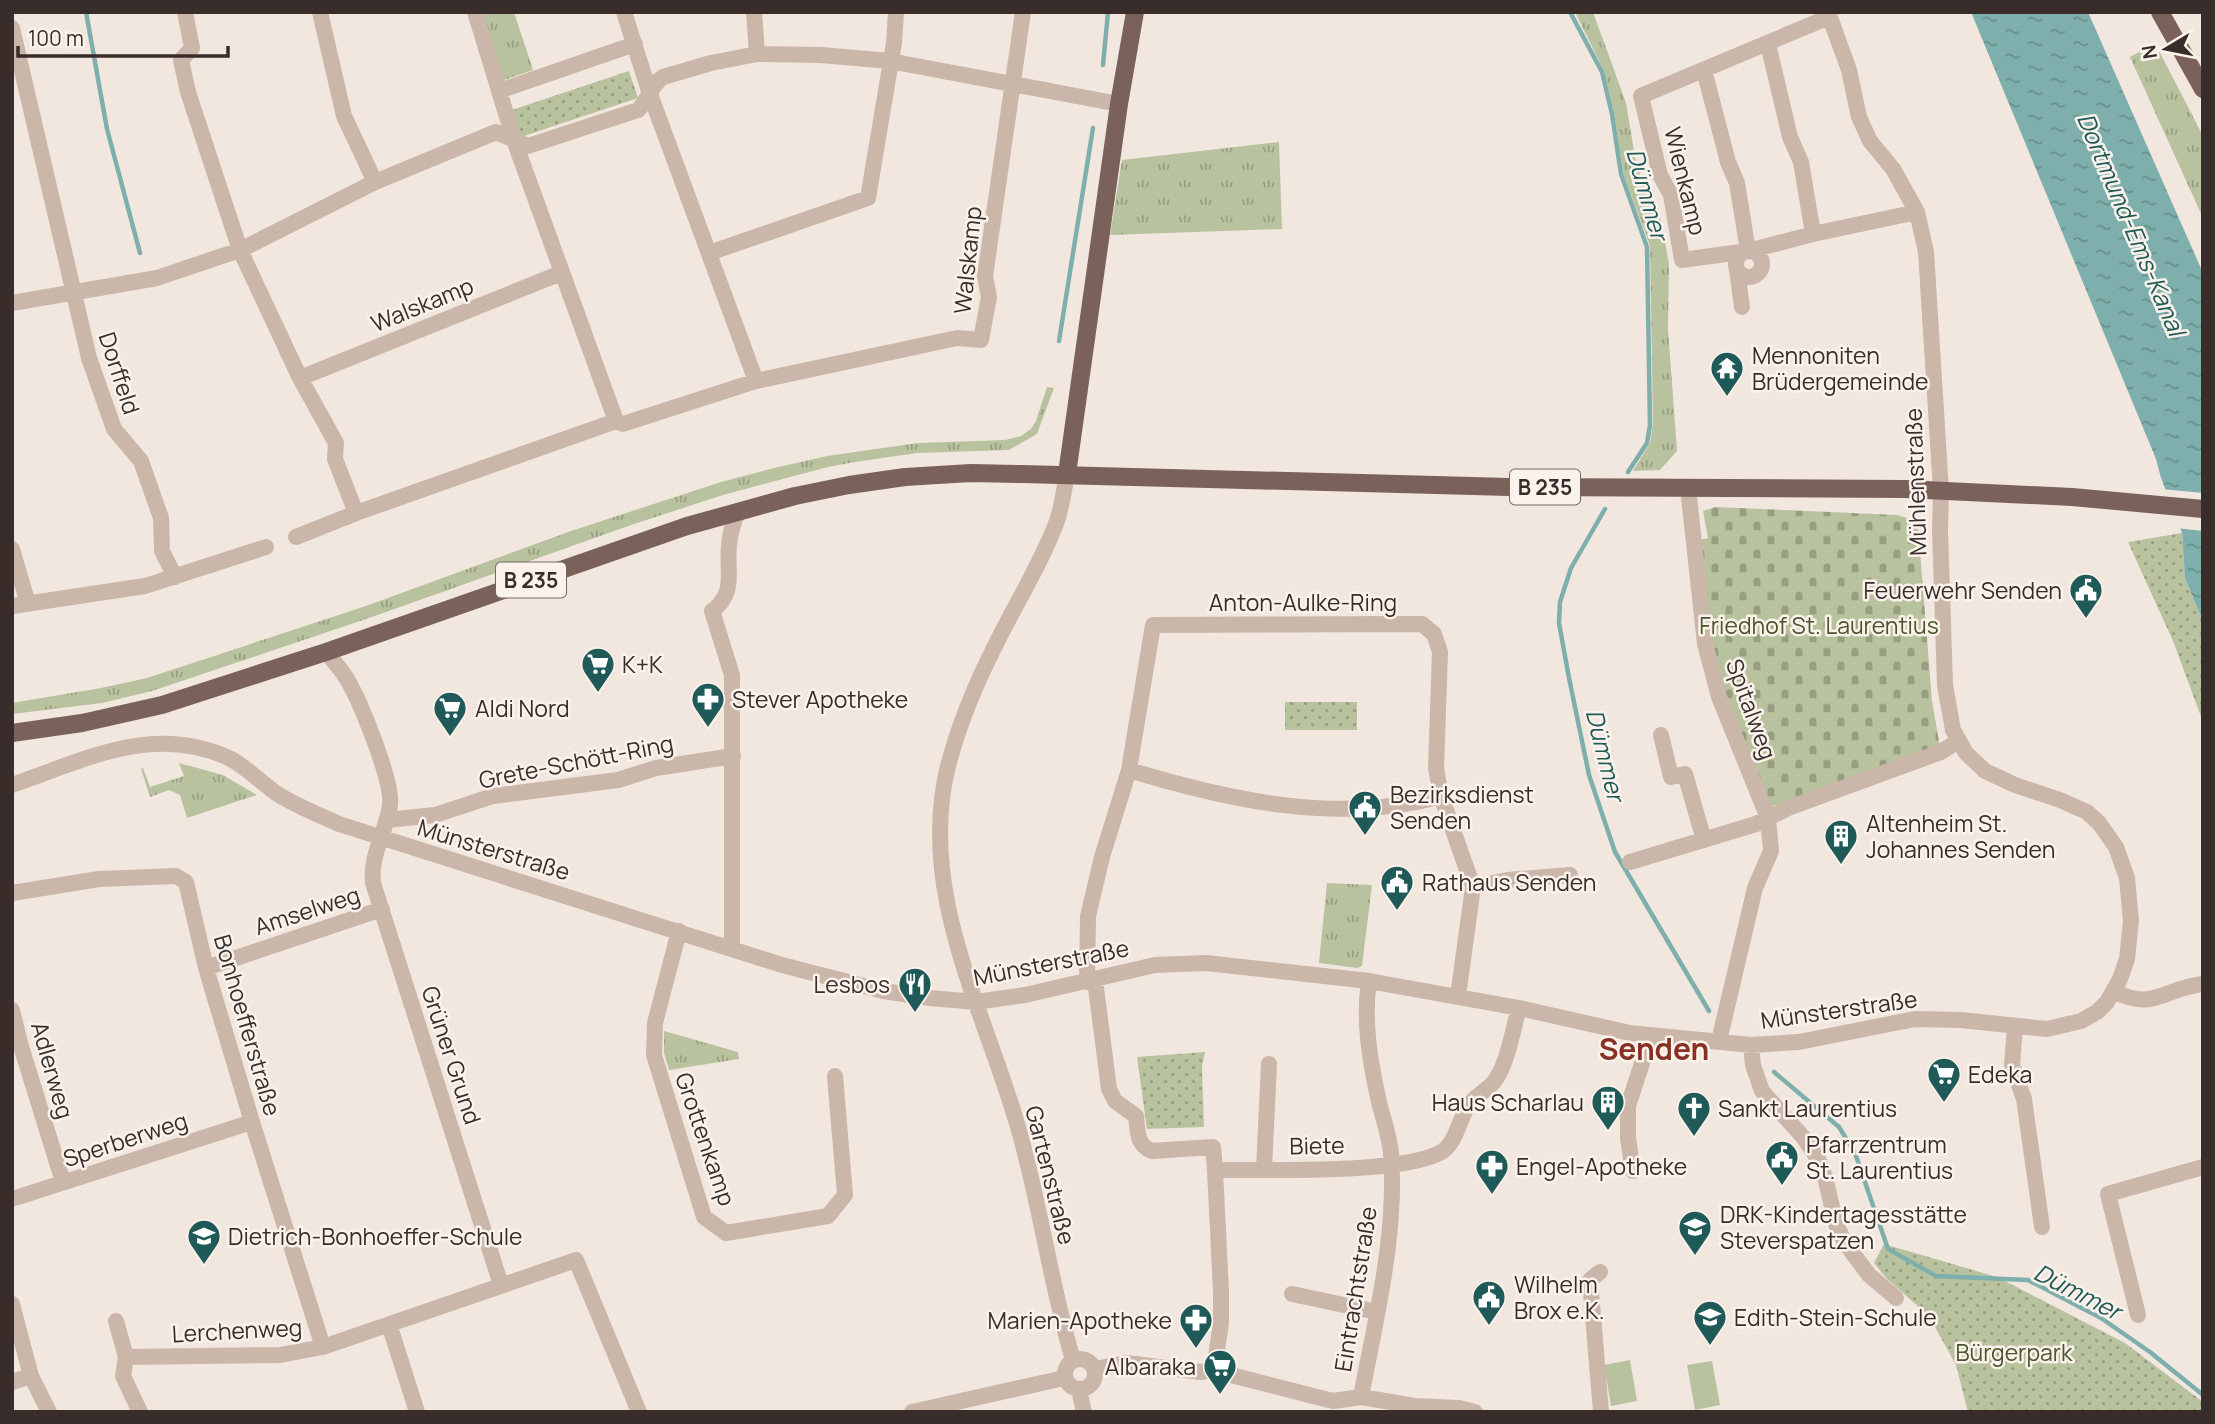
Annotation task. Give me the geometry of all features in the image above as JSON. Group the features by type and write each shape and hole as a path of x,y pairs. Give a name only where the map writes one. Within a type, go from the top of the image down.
{"main road":[{"path":"1068,474 1119,104 1135,12"},
{"path":"2160,12 2203,89"},
{"name":"B 235","path":"12,733 82,723 162,705 326,652 647,539 738,511 821,490 905,477 971,473 1068,474 1509,487 1941,490 2072,497 2203,509"}],"street":[{"path":"185,12 192,48 181,61 188,92 240,250 300,378 336,443 335,459 356,513"},
{"path":"320,12 344,117 375,183"},
{"path":"475,12 514,140 616,421"},
{"path":"624,12 650,94 756,381"},
{"path":"754,12 757,54"},
{"path":"709,253 868,198 897,12"},
{"name":"Walskamp","path":"296,537 356,513 616,421 623,424 756,381 957,338 981,340 989,297 985,276 1023,12"},
{"name":"Wienkamp","path":"1704,70 1728,162 1737,183 1748,251 1682,260 1671,195 1660,175 1641,96 1704,70 1768,44 1829,14"},
{"name":"Mühlenstraße","path":"1829,14 1849,70 1859,117 1870,141 1893,169 1917,212 1926,252 1941,490 1945,685 1949,717 1958,741 1985,771 2087,812 2112,841 2127,878 2131,921 2127,959 2114,991"},
{"name":"Dorffeld","path":"12,28 24,89 89,358 114,429 141,461 161,518 162,551 174,577"},
{"path":"499,91 635,44"},
{"path":"1768,44 1790,136 1801,162 1813,234"},
{"path":"12,303 157,278 240,250 375,183 496,132 528,146 638,110 657,81 663,77 711,63 757,54 821,55 890,61 1119,104"},
{"path":"1742,307 1737,260 1743,253 1813,234 1917,212"},
{"name":"Walskamp","path":"300,378 561,273"},
{"name":"Gartenstraße","path":"1068,474 1053,529 1023,595 997,642 959,727 947,770 940,821 941,868 954,929 1021,1136 1073,1360"},
{"name":"Spitalweg","path":"1688,488 1706,644 1719,697 1768,818 1772,850 1755,888 1719,1041"},
{"path":"732,947 732,675 712,611 724,602 728,588 729,539 738,511"},
{"path":"12,549 20,605 145,586 266,547"},
{"name":"Anton-Aulke-Ring","path":"1214,1170 1213,1147 1152,1151 1143,1148 1139,1141 1136,1116 1115,1101 1109,1088 1091,981 1088,916 1102,857 1129,770 1153,625 1422,624 1434,634 1440,652 1436,768 1441,796 1473,887 1458,996"},
{"path":"326,652 344,674 357,700 386,776 391,801 387,820 379,837"},
{"path":"1661,735 1671,777 1685,774 1704,839"},
{"path":"1630,862 1768,818 1788,808 1941,752 1958,741"},
{"name":"Münsterstraße","path":"12,785 130,745 153,743 203,749 229,759 296,804 338,824 839,981 892,993 976,1002 1091,981 1155,965 1206,963 1281,969 1369,981 1458,996 1651,1036 1751,1045 1799,1042 1915,1020 1961,1020 2047,1029 2066,1027 2097,1012 2114,991"},
{"name":"Grete-Schött-Ring","path":"387,820 435,815 493,796 618,780 656,768 733,756"},
{"path":"1129,770 1191,789 1234,798 1317,808 1410,805 1441,796"},
{"name":"Grüner Grund","path":"379,837 372,869 373,883 501,1284"},
{"path":"1473,887 1507,880 1570,875"},
{"name":"Bonhoefferstraße","path":"12,893 99,878 182,878 189,892 206,968 252,1122 323,1347"},
{"name":"Amselweg","path":"206,968 382,909"},
{"name":"Grottenkamp","path":"679,931 655,1023 654,1055 704,1217 726,1233 828,1216 845,1195 835,1076"},
{"name":"Eintrachtstraße","path":"1361,1396 1391,1230 1390,1149 1375,1084 1367,1030 1366,997 1369,981"},
{"path":"2114,991 2138,1002 2177,989 2203,984"},
{"name":"Biete","path":"1269,1064 1264,1169 1371,1167 1418,1160 1444,1151 1469,1104 1494,1083 1501,1070 1519,1008"},
{"name":"Adlerweg","path":"12,1010 16,1044 63,1182"},
{"path":"2015,1027 2012,1065 2024,1099 2042,1227"},
{"path":"1633,1171 1628,1138 1628,1106 1651,1036"},
{"path":"1751,1045 1755,1073 1762,1091 1804,1138 1818,1159 1844,1243 1868,1275 1896,1298"},
{"name":"Sperberweg","path":"12,1199 252,1122"},
{"path":"2138,1315 2108,1194 2203,1167"},
{"path":"1214,1369 1221,1323 1221,1290 1214,1170 1264,1169"},
{"path":"417,1412 388,1324 576,1260 639,1412"},
{"path":"1600,1272 1590,1280 1601,1412"},
{"path":"1292,1294 1377,1312"},
{"path":"12,1304 31,1376 49,1412"},
{"path":"116,1321 126,1357 123,1376 140,1412"},
{"name":"Lerchenweg","path":"126,1357 280,1354 323,1347 388,1324"},
{"path":"1083,1359 1094,1369 1094,1381 1085,1389 1070,1387 1064,1378 1065,1368 1073,1360 1083,1359"},
{"path":"1094,1369 1126,1363 1202,1372 1214,1369 1231,1376 1333,1401 1361,1396 1414,1409 1467,1410"},
{"path":"12,1382 31,1376"},
{"path":"912,1412 1064,1378"},
{"path":"1079,1390 1084,1412"}],"green space":[{"path":"491,12 514,12 533,70 501,81 480,16"},
{"path":"1575,12 1593,12 1626,103 1636,163 1661,220 1669,264 1668,329 1677,451 1660,470 1633,471 1650,443 1653,424 1650,246 1623,173 1614,113 1604,71"},
{"path":"2155,43 2203,136 2203,218 2130,57"},
{"path":"629,71 638,98 524,136 520,134 512,110"},
{"path":"1279,142 1282,229 1110,235 1122,160"},
{"path":"1047,387 1054,388 1037,434 1009,450 917,453 828,467 723,495 634,524 152,691 102,703 12,714 12,703 147,678 366,606 571,531 721,482 827,456 918,443 1005,440 1021,436 1031,429 1036,421"},
{"name":"Friedhof St. Laurentius","path":"1715,507 1897,515 1911,519 1918,527 1932,701 1940,747 1770,807 1727,701 1711,637 1700,540 1708,538 1703,511"},
{"path":"2182,533 2185,578 2203,621 2203,722 2173,641 2128,542"},
{"path":"1285,702 1357,702 1357,730 1285,730"},
{"path":"179,763 223,775 257,795 187,818 180,795 169,790 150,797 141,769 143,768 150,787 184,776"},
{"path":"1327,883 1372,885 1362,966 1357,968 1319,963"},
{"path":"664,1031 738,1052 739,1059 669,1070 664,1053"},
{"path":"1205,1052 1202,1067 1204,1127 1147,1129 1137,1057"},
{"name":"Bürgerpark","path":"1884,1244 1997,1277 2125,1343 2203,1402 2203,1412 1968,1412 1956,1365 1929,1316 1887,1279 1874,1263"},
{"path":"1630,1360 1637,1401 1611,1406 1604,1365"},
{"path":"1712,1361 1720,1405 1695,1410 1687,1365"}],"water":[{"name":"Dortmund-Ems-Kanal","path":"1971,12 2088,12 2203,273 2203,621 2185,578 2182,533 2156,459"}],"pier":[{"path":"2161,489 2203,493 2203,531 2176,528"}],"waterway":[{"path":"86,12 107,129 140,253"},
{"path":"1103,65 1108,12"},
{"name":"Dümmer","path":"1570,12 1602,72 1612,114 1621,174 1647,247 1650,425 1647,443 1628,472"},
{"path":"1059,341 1093,128"},
{"name":"Dümmer","path":"1605,509 1571,568 1560,602 1559,623 1589,775 1615,852 1709,1011"},
{"name":"Dümmer","path":"1774,1072 1839,1127 1855,1153 1888,1249 1936,1276 2028,1280 2101,1318 2150,1352 2203,1395"}],"place":[{"name":"Mennoniten Brüdergemeinde","path":"1727,398"},
{"name":"Feuerwehr Senden","path":"2086,620"},
{"name":"K+K","path":"598,694"},
{"name":"Stever Apotheke","path":"708,729"},
{"name":"Aldi Nord","path":"450,738"},
{"name":"Bezirksdienst Senden","path":"1365,837"},
{"name":"Altenheim St. Johannes Senden","path":"1841,866"},
{"name":"Rathaus Senden","path":"1397,912"},
{"name":"Lesbos","path":"915,1014"},
{"name":"Edeka","path":"1944,1104"},
{"name":"Haus Scharlau","path":"1608,1132"},
{"name":"Sankt Laurentius","path":"1694,1138"},
{"name":"Pfarrzentrum St. Laurentius","path":"1782,1187"},
{"name":"Engel-Apotheke","path":"1492,1196"},
{"name":"DRK-Kindertagesstätte Steverspatzen","path":"1695,1257"},
{"name":"Dietrich-Bonhoeffer-Schule","path":"204,1266"},
{"name":"Wilhelm Brox e.K.","path":"1489,1327"},
{"name":"Edith-Stein-Schule","path":"1710,1347"},
{"name":"Marien-Apotheke","path":"1196,1350"},
{"name":"Albaraka","path":"1220,1396"}],"district":[{"name":"Senden","path":"1654,1048"}]}
